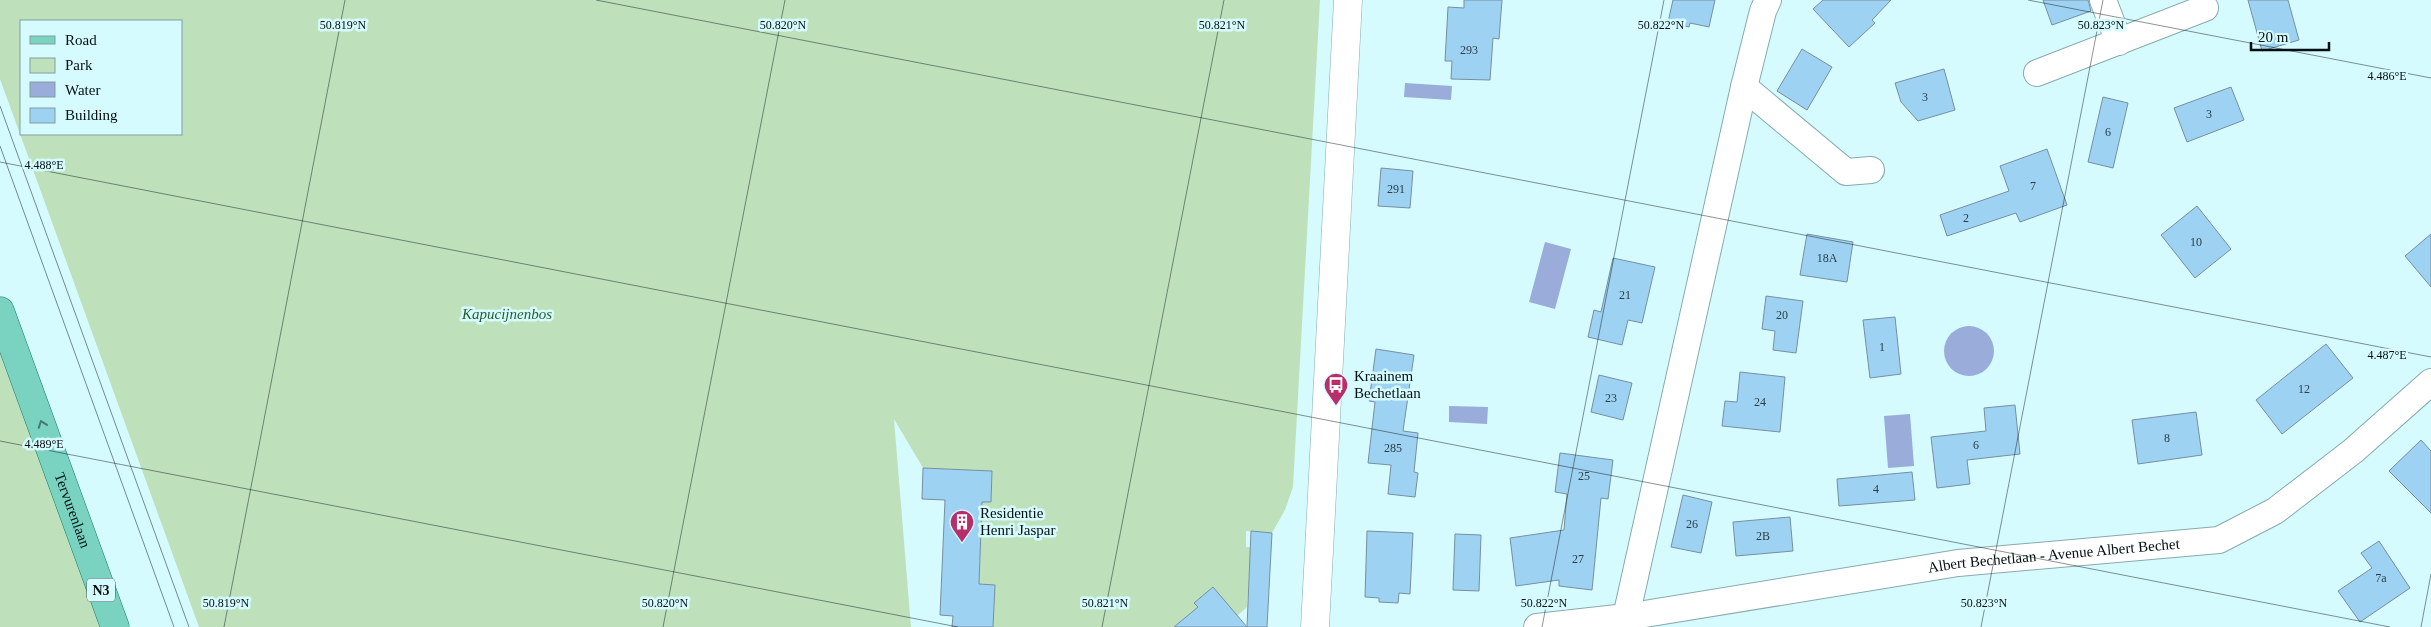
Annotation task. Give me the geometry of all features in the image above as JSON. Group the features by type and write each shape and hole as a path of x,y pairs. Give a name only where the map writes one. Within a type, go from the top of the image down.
{"main road":[{"name":"Tervurenlaan","path":"0,311 115,627"}],"street":[{"path":"1315,627 1348,0"},
{"path":"1626,617 1744,87 1763,11 1768,0"},
{"path":"2103,0 2119,42"},
{"path":"2037,73 2205,8"},
{"path":"1744,87 1846,172 1871,170"},
{"name":"Albert Bechetlaan - Avenue Albert Bechet","path":"1537,627 1626,617 1958,563 2219,540 2274,511 2353,452 2431,382"}],"green space":[{"name":"Kapucijnenbos","path":"0,0 1320,0 1293,487 1285,510 1272,533 1246,531 1246,547 1251,547 1247,607 1237,616 1194,603 1198,607 1174,627 993,627 979,584 982,502 991,502 992,471 923,468 894,419 911,627 199,627 20,135 182,135 182,20 20,20 20,134 0,79"},
{"path":"0,353 101,627 0,627"}],"water":[{"path":"1405,83 1452,86 1451,100 1404,97"},
{"path":"1545,242 1571,249 1555,309 1529,302"},
{"path":"1969,326 1978,328 1989,337 1994,351 1992,360 1983,371 1969,376 1960,374 1949,365 1944,351 1946,342 1955,331"},
{"path":"1449,406 1488,407 1487,424 1449,422"},
{"path":"1910,414 1914,466 1888,468 1884,416"}],"building":[{"path":"1464,0 1502,0 1499,39 1493,38 1490,80 1451,79 1452,61 1445,61 1448,7 1464,8"},
{"path":"1673,0 1715,0 1709,27 1690,23 1689,27 1668,22"},
{"path":"1823,0 1891,0 1872,20 1875,23 1849,47 1813,9"},
{"path":"2043,0 2088,0 2091,11 2052,25"},
{"path":"2248,0 2288,0 2299,40 2262,51"},
{"path":"1802,49 1832,67 1807,110 1777,91"},
{"path":"1944,69 1955,110 1918,121 1901,102 1895,83"},
{"path":"2231,87 2244,120 2187,142 2174,108"},
{"path":"2103,97 2128,103 2113,168 2088,162"},
{"path":"2047,149 2067,205 2020,222 2016,213 1947,236 1940,215 2009,191 2000,166"},
{"path":"1381,168 1413,171 1410,208 1378,206"},
{"path":"2197,206 2231,249 2195,278 2161,235"},
{"path":"1807,234 1853,242 1847,282 1800,275"},
{"path":"2431,234 2431,287 2405,256"},
{"path":"1613,258 1655,267 1642,323 1628,320 1622,345 1588,337 1594,310 1601,312"},
{"path":"1766,296 1803,301 1796,353 1773,350 1775,331 1762,329"},
{"path":"1895,317 1901,374 1870,378 1863,320"},
{"path":"2326,344 2353,378 2282,434 2256,400"},
{"path":"1376,349 1414,355 1403,431 1418,433 1414,472 1418,473 1415,497 1388,494 1391,465 1368,463 1375,402 1369,401"},
{"path":"1740,372 1785,377 1780,432 1722,426 1725,401 1737,402"},
{"path":"1599,375 1632,383 1623,420 1591,412"},
{"path":"2015,405 2020,454 1967,460 1970,484 1937,488 1931,437 1986,431 1984,408"},
{"path":"2196,412 2202,455 2138,464 2132,420"},
{"path":"2421,440 2431,451 2431,513 2389,471"},
{"path":"1560,453 1613,460 1608,499 1601,498 1592,590 1559,586 1559,580 1516,586 1510,538 1564,530 1567,494 1555,492"},
{"name":"Residentie Henri Jaspar","path":"923,468 992,471 991,502 982,502 979,584 995,585 993,627 952,627 953,616 940,615 945,500 922,499"},
{"path":"1912,472 1915,500 1839,506 1837,479"},
{"path":"1683,495 1712,502 1701,553 1671,547"},
{"path":"1790,517 1793,551 1736,556 1733,522"},
{"path":"1251,531 1272,533 1267,627 1247,627"},
{"path":"1367,531 1413,533 1410,594 1399,593 1398,603 1379,602 1379,598 1365,597"},
{"path":"1455,534 1481,535 1479,591 1453,590"},
{"path":"2379,541 2410,588 2360,622 2338,591 2372,568 2361,553"},
{"path":"1213,587 1247,627 1174,627 1198,607 1194,603"}],"tram line":[{"path":"0,106 189,627"},
{"path":"0,146 174,627"}],"place":[{"name":"Kraainem Bechetlaan","path":"1336,406"},
{"name":"Residentie Henri Jaspar","path":"962,543"}]}
